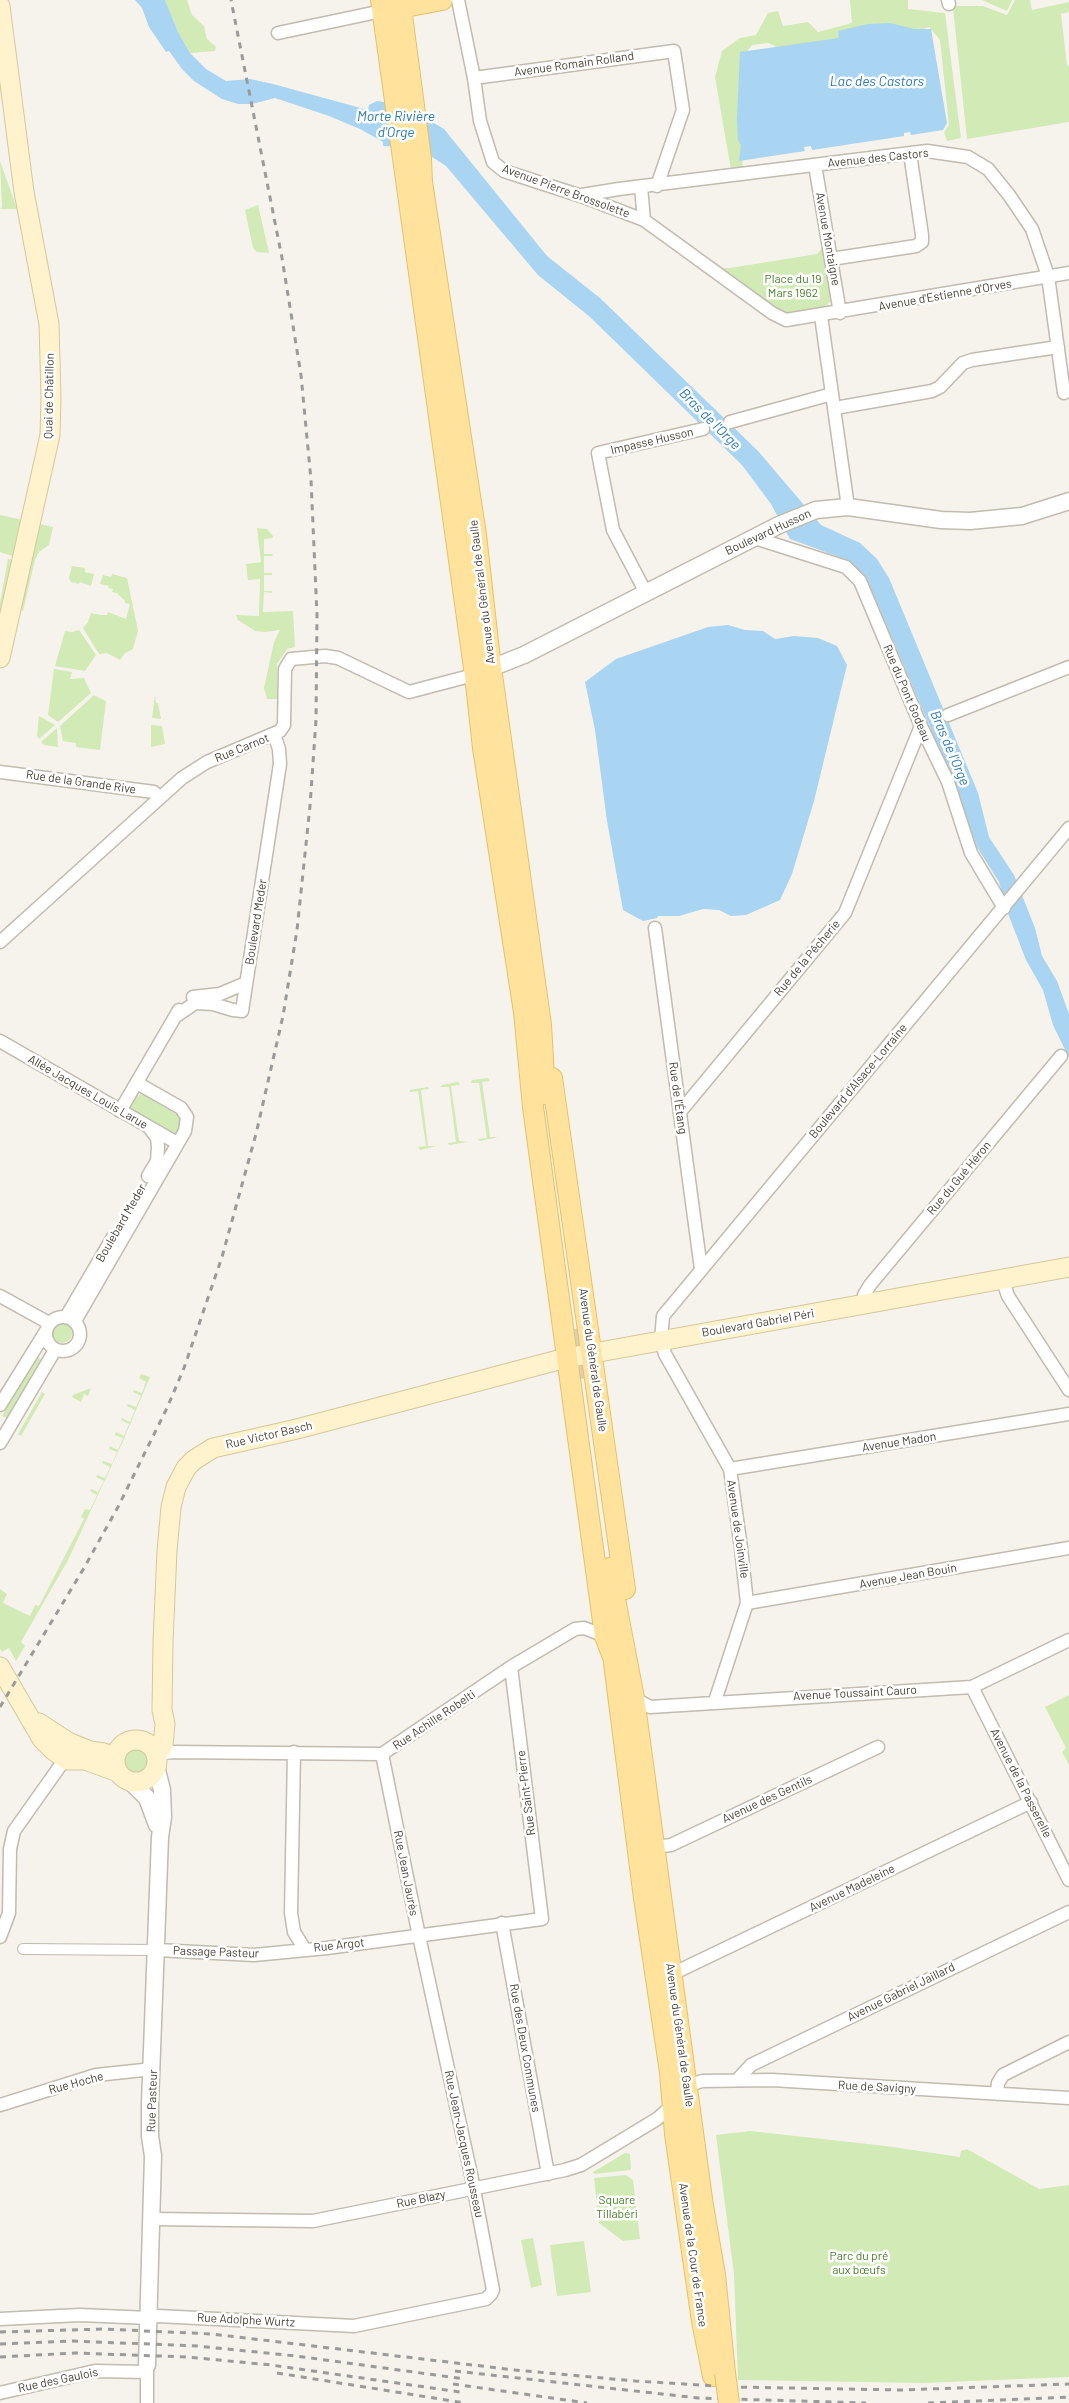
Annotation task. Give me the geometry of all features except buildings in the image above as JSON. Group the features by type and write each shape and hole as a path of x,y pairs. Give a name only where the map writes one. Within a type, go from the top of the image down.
{"main road":[{"path":"391,5 442,0"},
{"path":"391,5 394,102 412,158"},
{"path":"391,5 414,107 412,158"},
{"name":"Quai de Châtillon","path":"0,658 50,435 49,324 24,192 1,12"},
{"name":"Avenue du Général de Gaulle","path":"412,158 483,672 540,1025 550,1065 592,1353 631,1632 634,1698"},
{"name":"Avenue du Général de Gaulle","path":"483,672 483,748 524,1012 546,1114"},
{"name":"Avenue du Général de Gaulle","path":"524,1012 532,1107 566,1358 605,1636 614,1660"},
{"name":"Avenue du Général de Gaulle","path":"540,1025 546,1114 576,1329"},
{"name":"Boulevard Gabriel Péri","path":"592,1353 924,1294 976,1293 1003,1283 1069,1267"},
{"name":"Boulevard Gabriel Péri","path":"1003,1283 1069,1276"},
{"name":"Rue Victor Basch","path":"156,1760 163,1746 165,1724 162,1710 169,1519 176,1486 186,1468 194,1460 223,1445 298,1429 566,1358 592,1353"},
{"name":"Avenue du Général de Gaulle","path":"583,1381 610,1576 634,1698 717,2293 719,2374"},
{"name":"Avenue du Général de Gaulle","path":"610,1576 614,1660 653,1955"},
{"path":"0,1667 42,1738 64,1759 70,1761 85,1760 124,1777 147,1779 156,1760 150,1746 142,1741 128,1742 117,1752 115,1762 124,1777"},
{"name":"Rue Victor Basch","path":"142,1741 156,1727 162,1710"},
{"path":"30,1717 68,1742 98,1752 117,1752"},
{"name":"Avenue de la Cour de France","path":"653,1955 701,2311 729,2403"},
{"name":"Avenue de la Cour de France","path":"716,2403 719,2374"}],"street":[{"name":"Avenue Pierre Brossolette","path":"458,0 474,78 480,121 493,162 504,171 581,196 644,220 662,231 772,314 786,320 821,316"},
{"path":"278,33 391,5"},
{"name":"Avenue Romain Rolland","path":"474,78 674,51 683,110 657,186"},
{"name":"Avenue des Castors","path":"581,196 927,151 968,157 988,169 1010,195 1032,229 1048,276 1064,393"},
{"path":"831,259 916,246 922,242 910,153"},
{"name":"Avenue Montaigne","path":"815,165 840,313"},
{"path":"641,187 644,220"},
{"name":"Avenue d'Estienne d'Orves","path":"821,316 1048,276 1069,274"},
{"path":"821,316 848,507"},
{"path":"835,408 932,391 940,387 962,363 972,360 1058,347"},
{"path":"730,422 832,394"},
{"name":"Impasse Husson","path":"645,592 613,530 598,453 703,429"},
{"name":"Boulevard Husson","path":"483,672 524,655 779,525 816,510 848,507 941,520 970,521 1022,516 1069,502"},
{"name":"Rue du Pont Godeau","path":"755,538 846,567 860,581 921,726 948,782 970,853 1004,908"},
{"name":"Rue Carnot","path":"0,942 182,778 207,762 274,734 282,728 284,724 285,669 291,659 326,656 338,658 409,692 483,672"},
{"path":"948,715 1069,667"},
{"name":"Rue de la Pêcherie","path":"680,1112 845,913 921,726"},
{"name":"Boulevard Meder","path":"120,1111 184,1003 190,998 220,994 246,983 280,764 279,749 274,734"},
{"name":"Rue de la Grande Rive","path":"0,772 154,792 159,798"},
{"name":"Boulevard d'Alsace-Lorraine","path":"660,1340 662,1321 666,1312 701,1268 1069,828"},
{"name":"Rue de l'Étang","path":"655,928 701,1268"},
{"path":"176,1016 195,1003 213,1004 242,1011 246,983"},
{"name":"Allée Jacques Louis Larue","path":"0,1041 177,1143"},
{"name":"Rue du Gué Héron","path":"864,1304 864,1295 870,1285 1061,1056"},
{"path":"70,1319 185,1131 186,1117 185,1112 181,1108 137,1083"},
{"name":"Boulebard Meder","path":"70,1319 157,1161 157,1138 149,1127"},
{"path":"1003,1283 1069,1390"},
{"path":"0,1296 47,1327"},
{"path":"0,1405 47,1327 57,1318 70,1319 80,1331 78,1342 71,1349 55,1350 47,1342 47,1327"},
{"name":"Avenue de Joinville","path":"660,1340 701,1420 730,1469 748,1603 715,1701"},
{"path":"0,1443 55,1350"},
{"name":"Avenue Madon","path":"730,1469 1069,1414"},
{"name":"Avenue Jean Bouin","path":"748,1603 1069,1548"},
{"name":"Rue Achille Robelti","path":"156,1760 171,1752 382,1754 511,1667 574,1629 584,1628 605,1636"},
{"name":"Avenue Toussaint Cauro","path":"634,1698 650,1707 715,1701 972,1686 1069,1640"},
{"name":"Rue Saint-Pierre","path":"511,1667 542,1919"},
{"name":"Avenue de la Passerelle","path":"972,1686 1069,1880"},
{"name":"Avenue des Gentils","path":"654,1847 671,1845 878,1747"},
{"name":"Rue Argot","path":"294,1752 291,1914 294,1932 304,1948 327,1948 542,1919"},
{"name":"Rue Jean Jaurès","path":"382,1754 431,1991"},
{"path":"0,1937 9,1914 10,1849 14,1831 64,1759"},
{"name":"Rue Pasteur","path":"147,2368 153,2156 150,2127 160,1837 164,1817 162,1790 156,1760"},
{"name":"Rue Pasteur","path":"124,1777 148,1798 160,1837"},
{"name":"Avenue Madeleine","path":"672,1974 1031,1802"},
{"name":"Avenue Gabriel Jaillard","path":"738,2079 751,2065 1069,1912"},
{"name":"Rue des Deux Communes","path":"502,1923 548,2174"},
{"path":"24,1948 157,1950"},
{"name":"Passage Pasteur","path":"157,1950 254,1955 304,1948"},
{"name":"Rue Jean-Jacques Rousseau","path":"431,1991 474,2189 493,2290 489,2296"},
{"path":"997,2094 998,2083 1003,2075 1069,2042"},
{"name":"Rue Hoche","path":"0,2105 96,2075 153,2068"},
{"name":"Rue de Savigny","path":"687,2086 702,2081 738,2079 1069,2098"},
{"path":"672,2106 687,2086"},
{"name":"Rue Blazy","path":"151,2219 313,2221 548,2174 581,2165 657,2119 672,2106"},
{"name":"Rue Adolphe Wurtz","path":"0,2319 80,2315 149,2318 158,2316 354,2326 473,2302 489,2296"},
{"path":"147,2368 147,2403"},
{"name":"Rue des Gaulois","path":"0,2393 95,2371 147,2368"}],"green space":[{"path":"165,0 187,0 192,15 204,26 207,39 216,47 215,51 190,53 178,32"},
{"path":"850,0 908,0 908,9 945,13 961,138 947,141 944,132 949,125 940,40 929,27 913,33 779,48 768,43 752,45 742,58 744,143 742,168 731,170 715,77 722,51 740,38 756,35 768,13 778,11 783,26 808,22 818,32 852,23"},
{"path":"982,0 1012,0 1007,11"},
{"path":"1015,0 1030,0 1032,10 1069,2 1069,12 1061,14 1067,65 1069,66 1069,122 967,139 953,8 954,6 983,6 1007,15"},
{"path":"0,161 17,209 0,209 2,207"},
{"path":"258,205 269,253 257,252 253,248 245,210"},
{"name":"Place du 19 Mars 1962","path":"822,248 831,300 825,308 789,315 780,312 720,268 817,254"},
{"path":"0,515 23,520 15,557 0,552"},
{"path":"39,524 53,527 49,545 39,552 35,560 23,611 20,610"},
{"path":"257,528 267,529 273,536 273,538 264,539 264,554 273,554 272,556 264,556 264,573 272,573 272,575 264,575 264,591 272,591 272,593 264,592 263,612 293,611 295,647 287,649 277,664 277,699 267,699 264,688 274,642 280,630 255,631 238,620 236,615 259,616 260,579 248,580 246,564 261,562"},
{"path":"8,559 14,560 0,629 0,603"},
{"path":"72,566 85,568 85,572 94,574 91,586 80,582 79,584 71,582 69,578"},
{"path":"112,574 127,578 138,631 133,649 125,653 120,660 107,653 99,654 83,628 88,622 91,613 107,615 108,612 126,619 130,604 125,603 117,593 112,592 113,589 108,588 109,586 100,584 103,575 111,577"},
{"path":"79,630 96,655 85,671 55,666 65,631"},
{"path":"54,669 72,672 70,679 84,678 91,693 58,722 48,715"},
{"path":"94,695 106,701 100,750 76,747 76,743 63,741 60,726"},
{"path":"155,695 156,703 158,703 161,719 152,718"},
{"path":"39,716 55,725 39,739 37,736"},
{"path":"151,725 162,726 165,744 151,747"},
{"path":"57,728 58,747 44,745 41,742"},
{"path":"488,1078 490,1081 482,1082 490,1137 498,1137 480,1141 478,1139 487,1138 479,1083 471,1083 472,1080"},
{"path":"458,1082 460,1085 451,1086 459,1141 468,1142 449,1145 448,1143 456,1142 449,1087 440,1087"},
{"path":"428,1087 429,1089 421,1090 428,1146 437,1146 420,1150 418,1147 426,1146 418,1091 410,1092 410,1090"},
{"path":"142,1094 181,1117 181,1128 172,1134 130,1111 130,1105 134,1097"},
{"path":"62,1323 69,1326 72,1333 69,1340 62,1343 55,1340 52,1333 55,1326"},
{"path":"37,1357 41,1359 7,1418 2,1416"},
{"path":"141,1374 150,1377 123,1441 68,1560 21,1642 25,1646 16,1661 9,1648 2,1652 0,1649 0,1589 7,1594 3,1603 30,1616 35,1605 39,1606 84,1519 81,1517 85,1509 90,1510 97,1495 90,1491 91,1489 98,1492 104,1481 96,1477 97,1475 105,1478 110,1467 102,1463 103,1461 112,1464 117,1452 109,1449 110,1446 118,1450 123,1438 115,1435 116,1432 124,1436 129,1424 121,1420 122,1418 130,1422 135,1410 127,1406 128,1404 136,1407 141,1396 133,1392 134,1390 142,1393 146,1382 139,1378"},
{"path":"91,1388 88,1396 84,1394 81,1402 72,1397 73,1395"},
{"path":"42,1392 45,1394 21,1436 18,1434"},
{"path":"1069,1695 1069,1765 1062,1752 1066,1748 1045,1707"},
{"path":"136,1748 145,1752 149,1761 145,1770 136,1774 127,1770 123,1761 127,1752"},
{"name":"Parc du pré aux bœufs","path":"750,2131 886,2146 960,2157 961,2151 967,2149 1039,2189 1069,2185 1069,2377 923,2383 738,2380 734,2274 716,2135"},
{"path":"625,2153 630,2154 631,2170 594,2174 593,2172"},
{"name":"Square Tillabéri","path":"626,2175 633,2180 640,2239 623,2241 599,2223 594,2178"},
{"path":"533,2238 542,2285 531,2288 521,2240"},
{"path":"584,2241 591,2292 557,2296 550,2245"}],"water":[{"name":"Morte Rivière d'Orge","path":"135,0 165,0 178,32 190,53 206,69 226,81 250,79 368,110 369,105 377,101 404,105 444,129 547,256 600,298 758,451 821,525 860,543 877,559 889,578 978,793 989,837 1014,875 1035,928 1042,956 1057,981 1069,1014 1069,1058 1053,1025 1043,990 1026,960 1007,911 999,882 977,847 955,786 869,584 850,561 790,539 771,504 742,465 590,317 538,275 446,166 429,155 409,147 383,146 383,142 360,129 329,116 275,98 252,104 238,104 222,99 194,81 182,69 169,51 166,52 149,27 142,8"},
{"name":"Lac des Castors","path":"890,23 914,29 931,29 947,123 943,130 911,135 910,132 904,133 904,136 812,150 811,146 804,147 805,151 739,161 741,145 738,140 737,118 740,52 839,38 838,31 868,24"},
{"path":"728,625 745,630 763,631 775,639 794,636 818,638 837,646 847,665 814,801 792,874 780,900 746,915 731,916 719,910 703,909 679,916 658,916 657,918 643,921 623,910 607,821 595,730 585,682 616,659 708,627"}],"tunnel":[{"path":"576,1329 583,1381"}],"railway":[{"path":"0,1707 84,1568 119,1505 167,1408 184,1368 222,1257 256,1134 283,1016 297,930 310,806 316,720 317,615 311,480 301,375 282,258 231,0"},
{"path":"0,2332 103,2329 212,2334 515,2370 635,2381 733,2387 901,2390 1069,2384"},
{"path":"0,2344 73,2341 197,2346 296,2356 465,2379"},
{"path":"0,2357 75,2353 187,2357 271,2365 460,2392"},
{"path":"455,2371 698,2398 866,2403"},
{"path":"277,2373 465,2403"},
{"path":"453,2384 587,2403"},
{"path":"928,2403 1069,2397"}],"water label":[{"name":"Bras de l'Orge","path":"710,419"},
{"name":"Bras de l'Orge","path":"950,748"}]}
